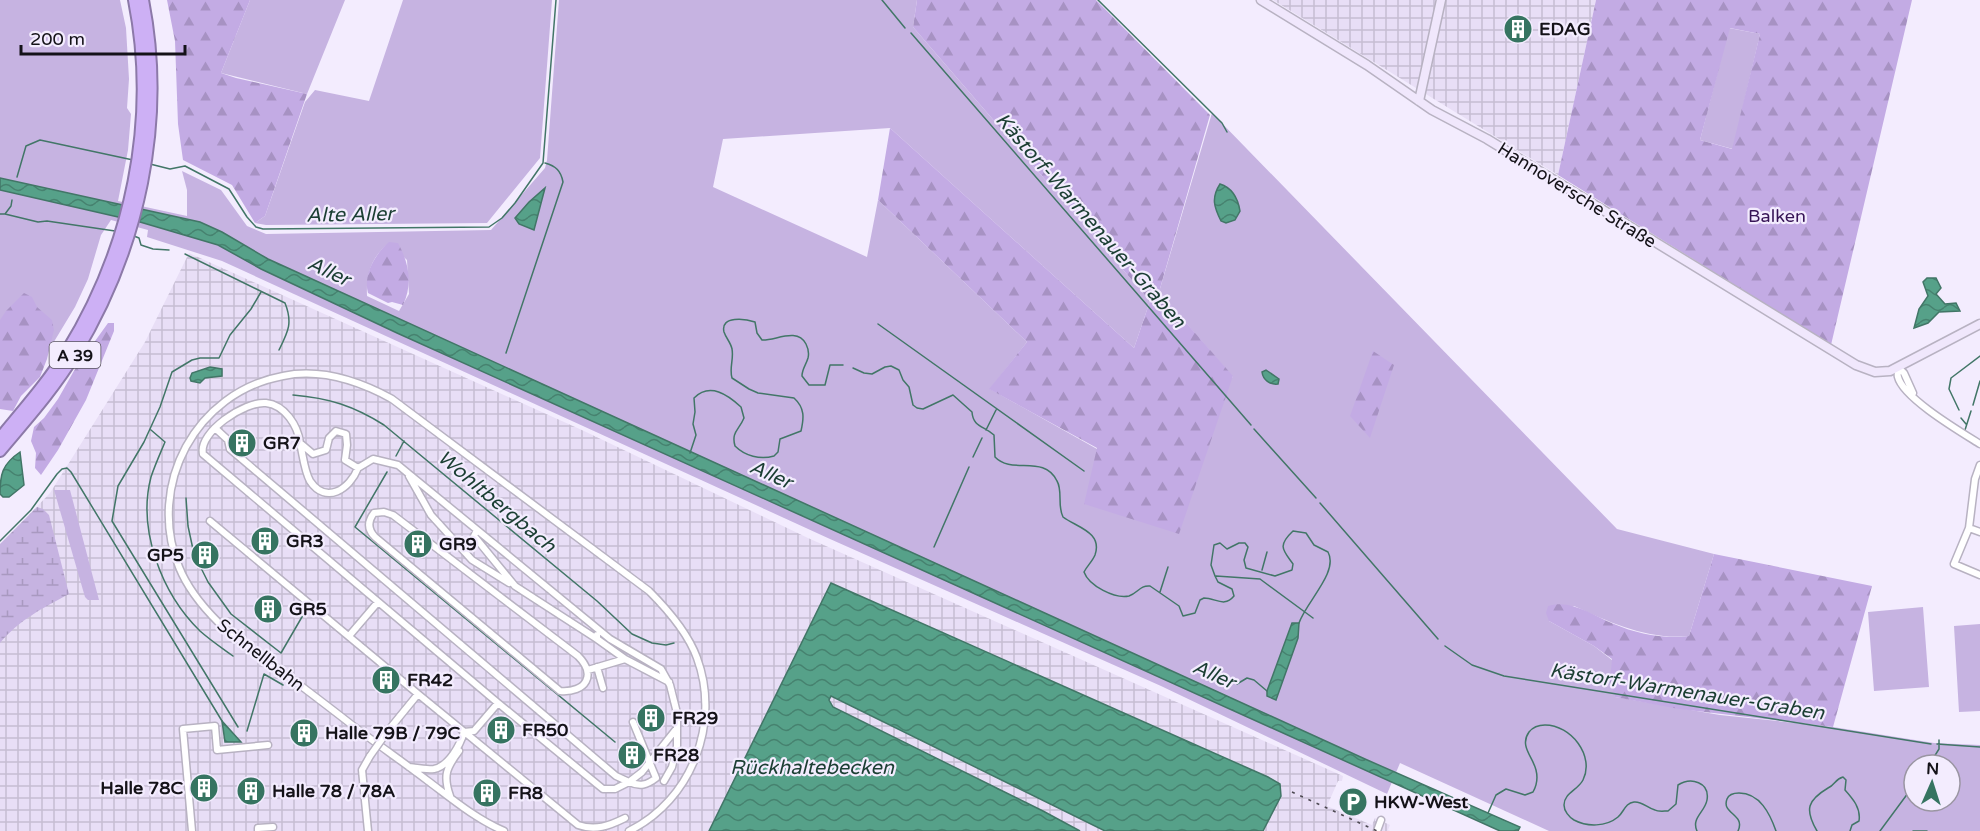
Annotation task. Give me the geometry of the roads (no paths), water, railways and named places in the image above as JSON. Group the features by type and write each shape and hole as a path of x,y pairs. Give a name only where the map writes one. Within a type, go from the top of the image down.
{"highway":[{"name":"A 39","path":"134,0 147,103"},
{"name":"A 39","path":"0,451 38,406 74,356 112,284 122,244 147,103 151,58 143,0"},
{"name":"A 39","path":"0,438 66,353 92,307 122,244"}],"street":[{"name":"Hannoversche Straße","path":"1261,0 1354,57 1419,101 1497,145 1856,366 1881,372 1899,368"},
{"path":"1419,101 1441,0"},
{"path":"1980,324 1899,368 1897,376 1928,410 1980,444"},
{"name":"Schnellbahn","path":"504,831 479,819 407,766 230,633 202,605 180,568 172,547 168,513 169,495 177,462 187,441 216,408 232,396 263,381 298,374 335,377 365,386 392,399 648,591 666,609 690,643 702,676 705,695 703,733 692,768 681,786 654,815 629,831"},
{"path":"664,782 674,756 677,728 677,713 669,682 661,669 610,639 398,465 373,459 358,468 349,485 340,491 332,493 323,491 311,482 304,462 299,433 289,416 277,406 265,402 244,406 204,439 203,454 603,789 615,789 642,772 677,728"},
{"path":"215,428 228,440 230,449 616,776 636,786 649,784 656,778 633,722"},
{"path":"304,462 313,454 326,450 329,438 336,431 346,434 345,460 358,468"},
{"path":"300,443 313,454"},
{"path":"1980,465 1975,479 1969,528 1954,564 1980,575"},
{"path":"408,473 431,515 472,560 625,659 669,682"},
{"path":"384,512 393,515 578,656 586,663 588,670 587,679 582,688 572,692 560,691 375,537 369,527 369,519 374,513 384,512"},
{"path":"210,521 578,825 592,829 612,825 624,818"},
{"path":"1969,528 1980,532"},
{"path":"477,530 474,536 515,586"},
{"path":"349,636 378,602"},
{"path":"597,639 598,628"},
{"path":"588,670 625,659"},
{"path":"597,667 603,688"},
{"path":"368,831 362,770 387,732 418,694"},
{"path":"464,732 474,731 498,703"},
{"path":"192,831 183,729 214,726 217,750 268,745"},
{"path":"407,766 434,769 441,766 460,745 464,732"},
{"path":"451,798 445,783 448,766 464,745 466,739 464,732"},
{"path":"1377,831 1381,820"},
{"path":"258,830 273,826"}],"water":[{"path":"0,178 200,222 268,259 1365,759 1520,827 1518,831 1500,831 397,333 261,269 218,245 140,222 0,190"},
{"path":"1220,184 1234,195 1240,211 1235,220 1226,223 1221,221 1214,202"},
{"path":"545,188 534,230 519,224 515,218"},
{"path":"1927,278 1936,278 1941,288 1936,294 1945,304 1956,303 1960,311 1939,312 1928,323 1914,328 1919,309 1928,296 1923,282"},
{"path":"210,367 222,369 222,376 205,378 200,383 191,381 192,373"},
{"path":"1266,370 1279,379 1278,384 1265,380 1262,372"},
{"path":"20,452 24,485 9,497 3,497 0,494 3,470 9,461"},
{"name":"Rückhaltebecken","path":"831,583 1268,777 1280,784 1281,796 1263,831 1105,831 831,696 829,700 833,707 1080,831 709,831"},
{"path":"1292,623 1299,623 1298,638 1276,700 1267,696 1267,691"},
{"path":"222,721 241,742 225,742"}],"waterway":[{"name":"Alte Aller","path":"150,164 170,169 185,166 229,189 247,217 256,227 263,229 489,227 502,218 515,203 543,163 556,0"},
{"name":"Kästorf-Warmenauer-Graben","path":"882,0 905,28"},
{"path":"1098,0 1222,123 1227,132"},
{"name":"Kästorf-Warmenauer-Graben","path":"911,33 1251,425"},
{"name":"Alte Aller","path":"17,177 26,146 40,140 133,160"},
{"path":"506,353 563,182 557,169 545,163"},
{"name":"Alte Aller","path":"0,214 5,214 12,200"},
{"name":"Wohltbergbach","path":"5,214 38,222 47,221 115,231"},
{"name":"Wohltbergbach","path":"134,236 139,238 141,245 153,249 169,250"},
{"name":"Wohltbergbach","path":"185,254 285,303 289,322 279,350"},
{"path":"238,727 112,521 118,486 144,442 160,407 172,372 192,360 219,358 230,335 251,309 261,292"},
{"name":"Aller","path":"690,453 696,435 693,424 694,398 706,391 719,392 741,407 744,418 735,434 734,441 735,446 748,455 763,458 774,456 778,452 780,439 801,431 803,413 794,398 758,393 732,378 732,349 724,332 726,323 740,319 755,322 757,333 762,340 786,336 797,336 802,339 807,346 808,355 802,376 809,385 825,385 830,365 843,365"},
{"path":"878,324 1084,471"},
{"path":"1959,410 1949,389 1951,378 1980,356"},
{"path":"853,368 872,374 891,366 899,370 909,387 913,405 917,408 923,409 953,395 972,412 974,421 994,435 995,457 1010,465 1036,466 1051,473 1059,485 1060,508 1063,517 1087,531 1095,541 1095,555 1084,572 1097,587 1110,593 1129,596 1150,586 1179,606 1183,616 1195,613 1200,600 1204,598 1223,602 1234,596 1232,589 1218,582 1215,576 1211,565 1214,545 1220,543 1227,549 1239,543 1245,543 1248,547 1244,560 1246,568 1275,576 1292,570 1293,564 1283,548 1285,541 1293,531 1306,533 1314,545 1328,552 1330,560 1326,578 1299,623"},
{"path":"1973,405 1980,381"},
{"name":"Wohltbergbach","path":"293,395 341,404 384,425 597,601 632,634 652,643 666,645 674,643"},
{"path":"986,430 996,410"},
{"path":"1965,430 1971,411"},
{"path":"1961,418 1966,424"},
{"name":"Kästorf-Warmenauer-Graben","path":"1254,429 1316,498"},
{"path":"151,430 165,442 151,477 148,497 147,518 156,560 174,599 186,616 200,631 233,656"},
{"path":"973,457 982,438"},
{"path":"396,456 404,441"},
{"path":"934,547 969,467"},
{"path":"0,541 31,510 57,474 67,468 222,721"},
{"path":"387,472 355,527 615,742"},
{"path":"186,498 188,526 194,554 208,582 231,614 281,653 306,610"},
{"name":"Kästorf-Warmenauer-Graben","path":"1320,503 1438,639"},
{"path":"1262,570 1267,552"},
{"path":"1160,592 1168,567"},
{"path":"1216,576 1260,579 1313,618"},
{"name":"Kästorf-Warmenauer-Graben","path":"1445,646 1472,665 1504,676 1931,744"},
{"path":"247,731 264,674 283,685"},
{"name":"Aller","path":"1237,684 1247,678 1254,680 1267,691"},
{"path":"1488,813 1496,795 1506,789 1525,795 1533,792 1537,773 1525,742 1532,729 1545,725 1555,726 1572,736 1586,761 1583,780 1566,797 1564,805 1567,814 1572,819 1590,825 1608,823 1634,802 1656,811 1668,811 1676,804 1678,785 1694,781 1703,785 1707,794 1706,804 1696,822 1697,831"},
{"path":"1936,753 1939,740"},
{"name":"Kästorf-Warmenauer-Graben","path":"1937,744 1980,747"},
{"path":"1817,831 1810,817 1812,801 1843,777 1846,780 1845,790 1859,812 1859,821 1852,825 1850,831"},
{"path":"1738,831 1739,821 1726,804 1729,796 1739,793 1753,797 1763,806 1776,831"},
{"path":"1880,831 1902,801"},
{"path":"1913,831 1927,831"}],"railway":[{"path":"1292,792 1377,831"}],"place":[{"name":"EDAG","path":"1518,29"},
{"name":"GR7","path":"242,443"},
{"name":"GR3","path":"265,541"},
{"name":"GR9","path":"418,544"},
{"name":"GP5","path":"205,555"},
{"name":"GR5","path":"268,609"},
{"name":"FR42","path":"386,680"},
{"name":"FR29","path":"651,718"},
{"name":"FR50","path":"501,730"},
{"name":"Halle 79B / 79C","path":"304,733"},
{"name":"FR28","path":"632,755"},
{"name":"Halle 78C","path":"204,788"},
{"name":"Halle 78 / 78A","path":"251,791"},
{"name":"FR8","path":"487,793"},
{"name":"HKW-West","path":"1353,802"}],"park label":[{"name":"Balken","path":"1777,216"}]}
